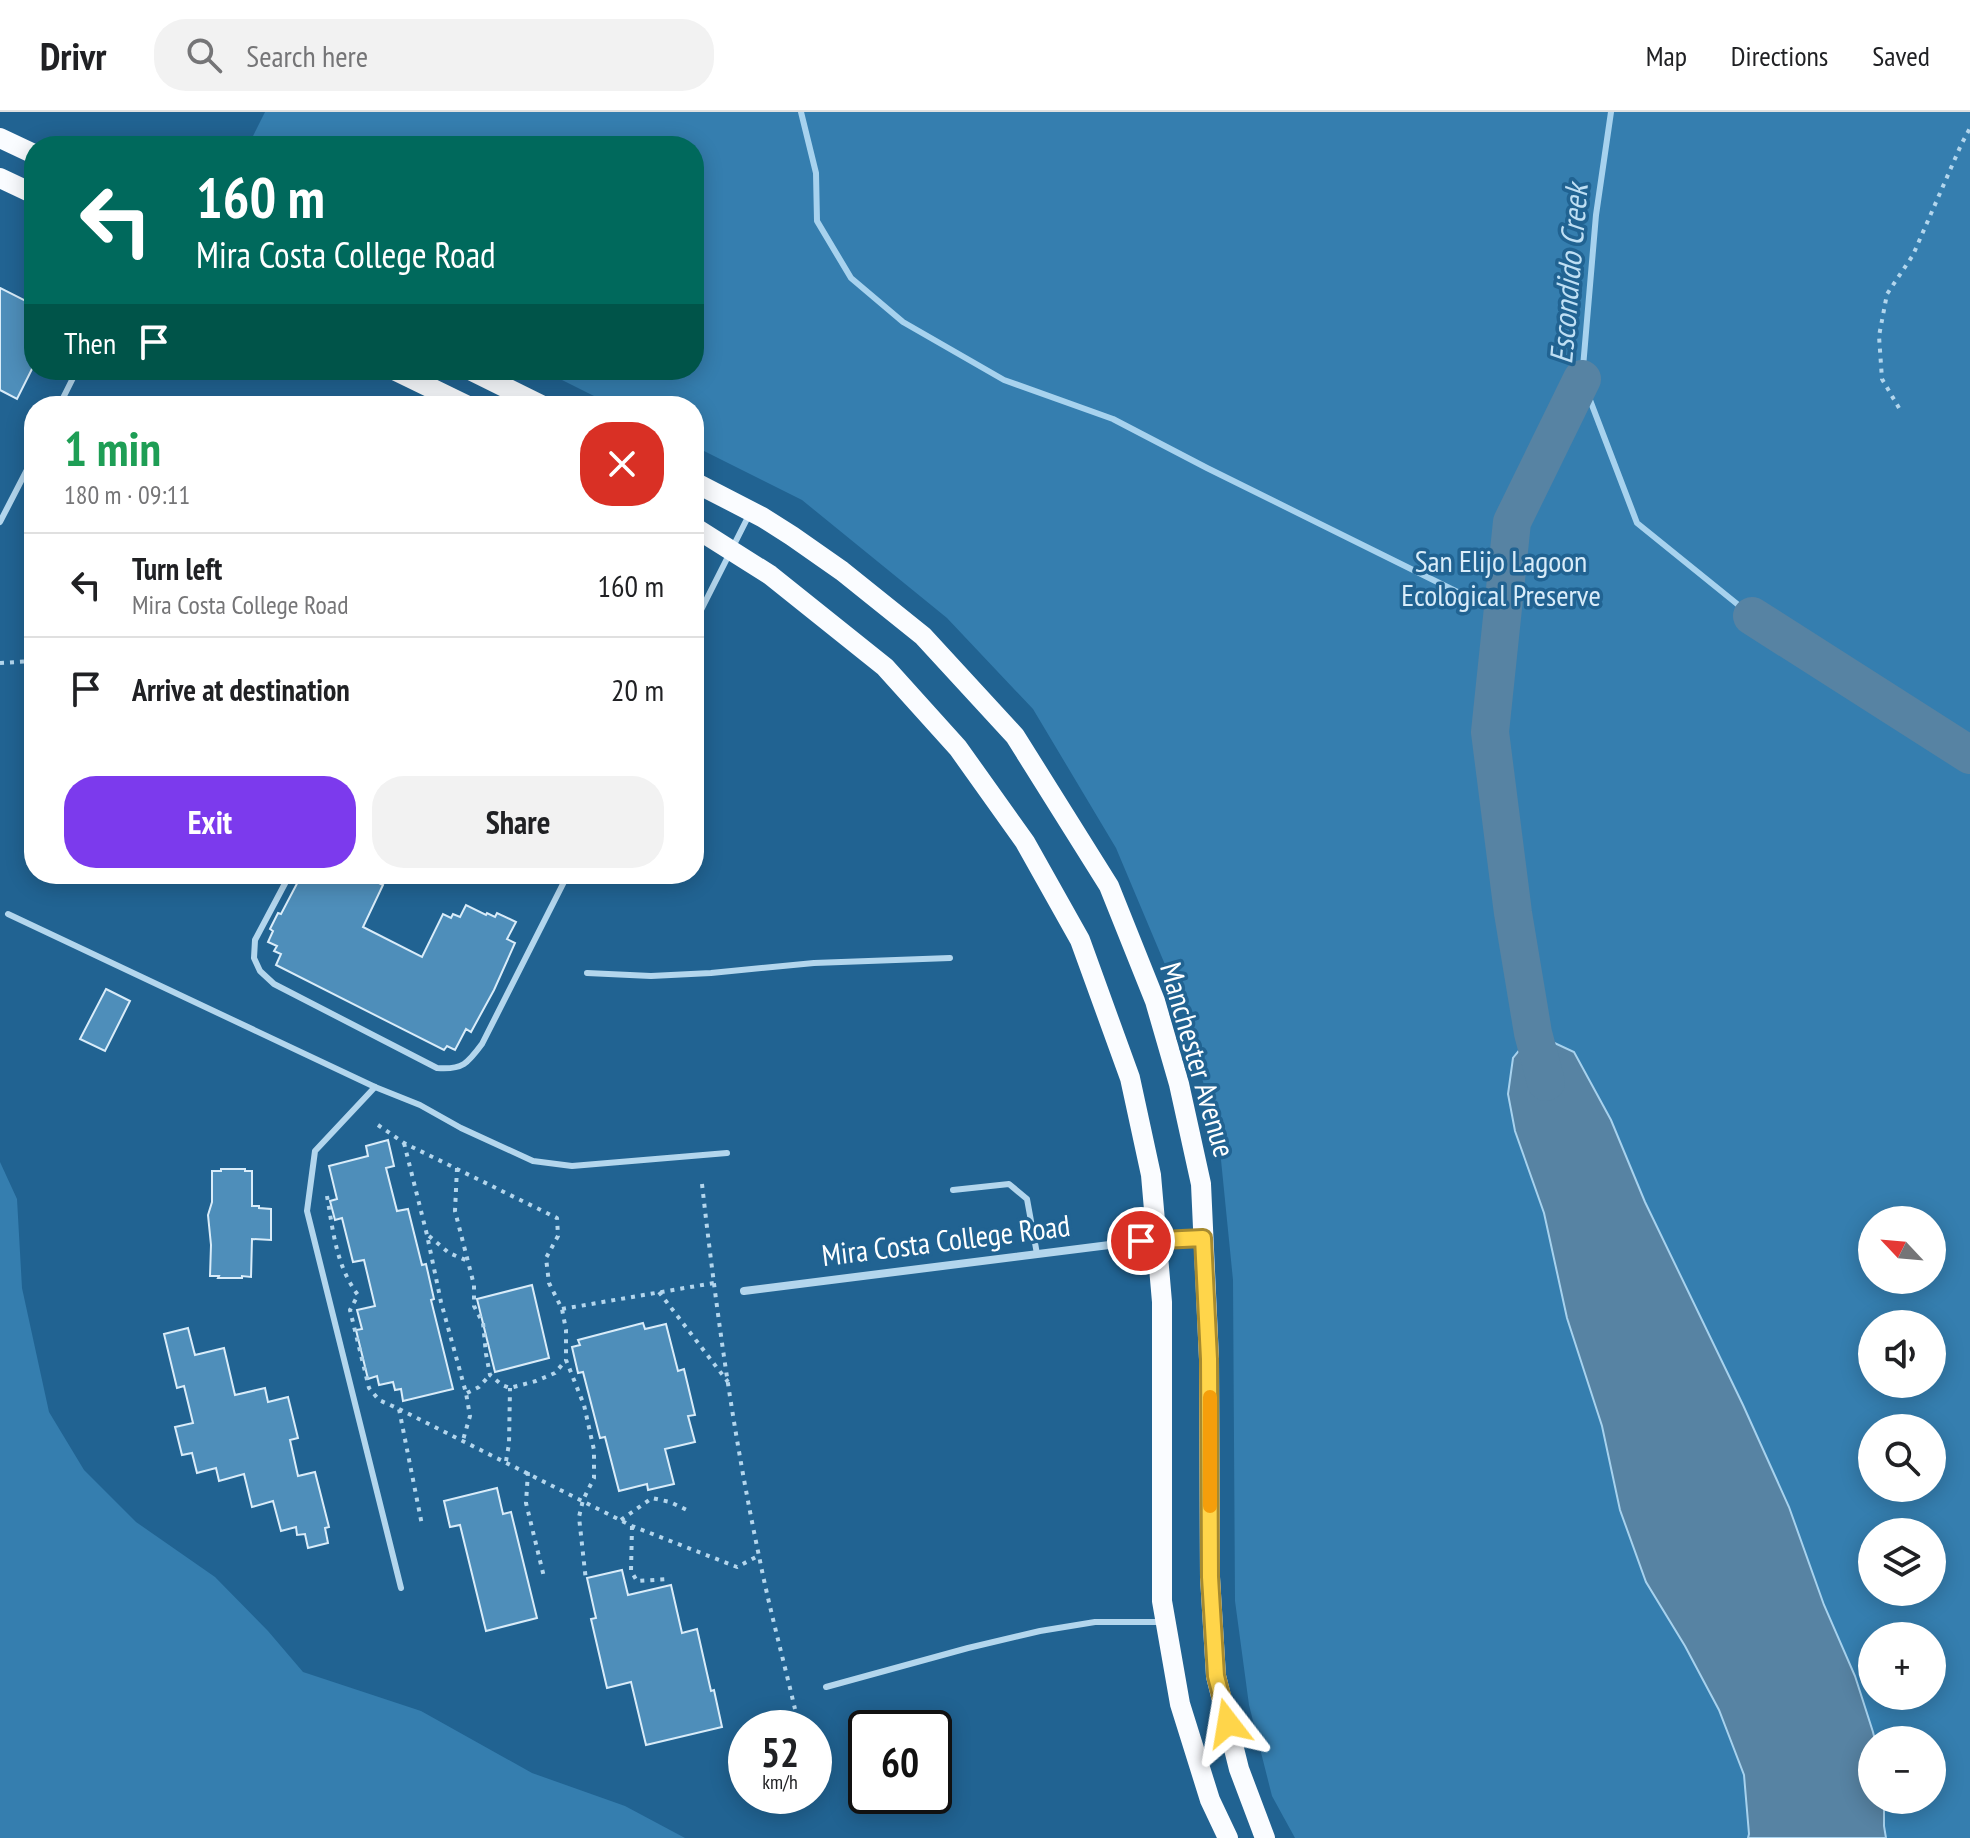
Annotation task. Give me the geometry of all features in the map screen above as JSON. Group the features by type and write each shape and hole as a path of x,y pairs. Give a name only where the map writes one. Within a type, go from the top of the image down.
{"main road":[{"path":"0,138 24,149"},
{"path":"0,178 24,189"},
{"path":"415,380 447,396"},
{"path":"490,380 523,396"},
{"name":"Manchester Avenue","path":"704,487 792,536 842,571 923,636 1015,736 1109,886 1155,1001 1179,1084 1201,1184 1209,1359 1210,1577 1216,1676 1239,1769 1265,1838"},
{"path":"704,533 770,575 885,667 958,748 1025,842 1080,940 1130,1078 1151,1175 1162,1302 1161,1585 1180,1704 1210,1800 1228,1838"}],"street":[{"name":"Mira Costa College Road","path":"744,1291 1157,1239 1203,1238"}],"lane":[{"path":"0,522 24,475"},
{"path":"704,604 751,511"},
{"path":"285,884 255,940 254,958 260,971 274,984 437,1068 454,1069 468,1062 482,1044 563,884"},
{"path":"8,914 375,1087 420,1105 461,1128 533,1161 572,1166 727,1153"},
{"path":"587,973 666,976 814,963 950,958"},
{"path":"375,1087 315,1151 307,1211 401,1588"},
{"path":"953,1190 1009,1184 1027,1199 1037,1254"},
{"path":"826,1687 1040,1631 1095,1622 1166,1622"}],"path":[{"path":"1899,408 1882,379 1879,336 1887,294 1913,255 1970,128"},
{"path":"0,663 24,662"},
{"path":"378,1125 404,1143 557,1218 558,1236 546,1258 549,1283 562,1309 566,1360 584,1405 594,1450 594,1478 579,1517 586,1581"},
{"path":"404,1143 466,1393 470,1416 463,1440"},
{"path":"457,1168 455,1211 474,1285 474,1306 483,1323 490,1375 510,1388 555,1373 566,1360"},
{"path":"702,1184 729,1384 759,1556 795,1709"},
{"path":"327,1196 339,1262 358,1295 350,1310 369,1388 379,1400 632,1526 688,1550 737,1567 759,1556"},
{"path":"427,1235 449,1253 468,1261"},
{"path":"562,1309 714,1283"},
{"path":"659,1292 729,1384"},
{"path":"466,1393 479,1387 490,1375"},
{"path":"506,1461 510,1388"},
{"path":"399,1409 422,1525"},
{"path":"528,1472 526,1503 544,1577"},
{"path":"621,1520 652,1498 687,1510"},
{"path":"632,1526 631,1571 637,1581 669,1579"}],"green space":[{"name":"San Elijo Lagoon Ecological Preserve","path":"265,112 1970,112 1970,1838 1295,1838 1272,1796 1249,1705 1235,1601 1233,1280 1219,1140 1182,1005 1116,848 1033,709 947,618 802,500 704,451 704,396 594,396 562,380 704,380 704,136 253,136"},
{"path":"0,1162 17,1199 22,1288 49,1412 84,1470 136,1522 215,1577 303,1672 421,1711 532,1773 625,1806 685,1838 0,1838"}],"shaded area":[{"path":"1533,1033 1574,1052 1611,1120 1645,1202 1789,1507 1824,1605 1855,1676 1858,1710 1866,1710 1871,1726 1858,1726 1858,1814 1884,1814 1886,1838 1748,1838 1744,1775 1719,1710 1646,1582 1620,1510 1602,1426 1567,1318 1544,1213 1515,1131 1508,1094 1513,1058"}],"building":[{"path":"0,288 24,300 24,380 26,380 17,399 0,390"},
{"path":"297,884 381,884 363,927 422,957 443,914 451,918 453,914 460,917 466,905 486,915 495,917 497,913 516,922 507,939 515,943 471,1032 466,1029 455,1050 447,1046 444,1050 276,965 281,954 274,951 277,946 268,942 273,931 270,929 278,913 281,914"},
{"path":"106,989 130,1001 105,1051 80,1039"},
{"path":"388,1140 394,1166 386,1168 397,1211 408,1209 422,1265 426,1264 434,1299 431,1300 453,1389 403,1401 401,1389 395,1390 393,1382 379,1385 377,1376 368,1379 356,1330 362,1329 357,1310 375,1306 364,1260 353,1262 342,1218 335,1220 330,1201 337,1199 329,1166 368,1156 366,1146"},
{"path":"212,1171 252,1171 252,1206 271,1209 271,1240 252,1239 251,1277 210,1276 208,1215 212,1202"},
{"path":"532,1285 549,1358 495,1372 477,1299"},
{"path":"643,1323 645,1329 666,1324 678,1371 684,1369 695,1415 688,1416 695,1442 665,1449 674,1484 648,1490 647,1484 619,1491 605,1437 600,1438 583,1372 578,1373 572,1347 580,1345 578,1340"},
{"path":"188,1328 195,1355 224,1348 235,1395 265,1388 268,1402 288,1397 298,1438 290,1440 298,1476 315,1472 329,1527 325,1528 328,1543 308,1548 305,1534 297,1535 296,1527 281,1531 273,1501 252,1507 244,1474 219,1481 216,1468 197,1473 192,1453 182,1455 175,1427 193,1423 184,1386 177,1388 164,1334"},
{"path":"497,1488 503,1514 511,1512 537,1618 486,1631 460,1525 450,1527 444,1501"},
{"path":"622,1570 628,1595 671,1585 682,1633 697,1629 722,1727 646,1745 631,1682 607,1688 591,1619 596,1618 587,1578"}],"waterway":[{"path":"801,112 816,173 817,221 851,278 903,322 1004,380 1113,419 1502,614"},
{"name":"Escondido Creek","path":"1611,112 1596,215 1582,379 1637,523 1752,616"},
{"path":"1546,1082 1533,1033 1513,913 1490,732 1512,522 1582,379"},
{"path":"1752,616 1970,755"}],"slow traffic":[{"path":"1210,1397 1210,1506"}],"route":[{"path":"1141,1241 1203,1238 1209,1359 1210,1577 1216,1676 1228,1723"}]}
